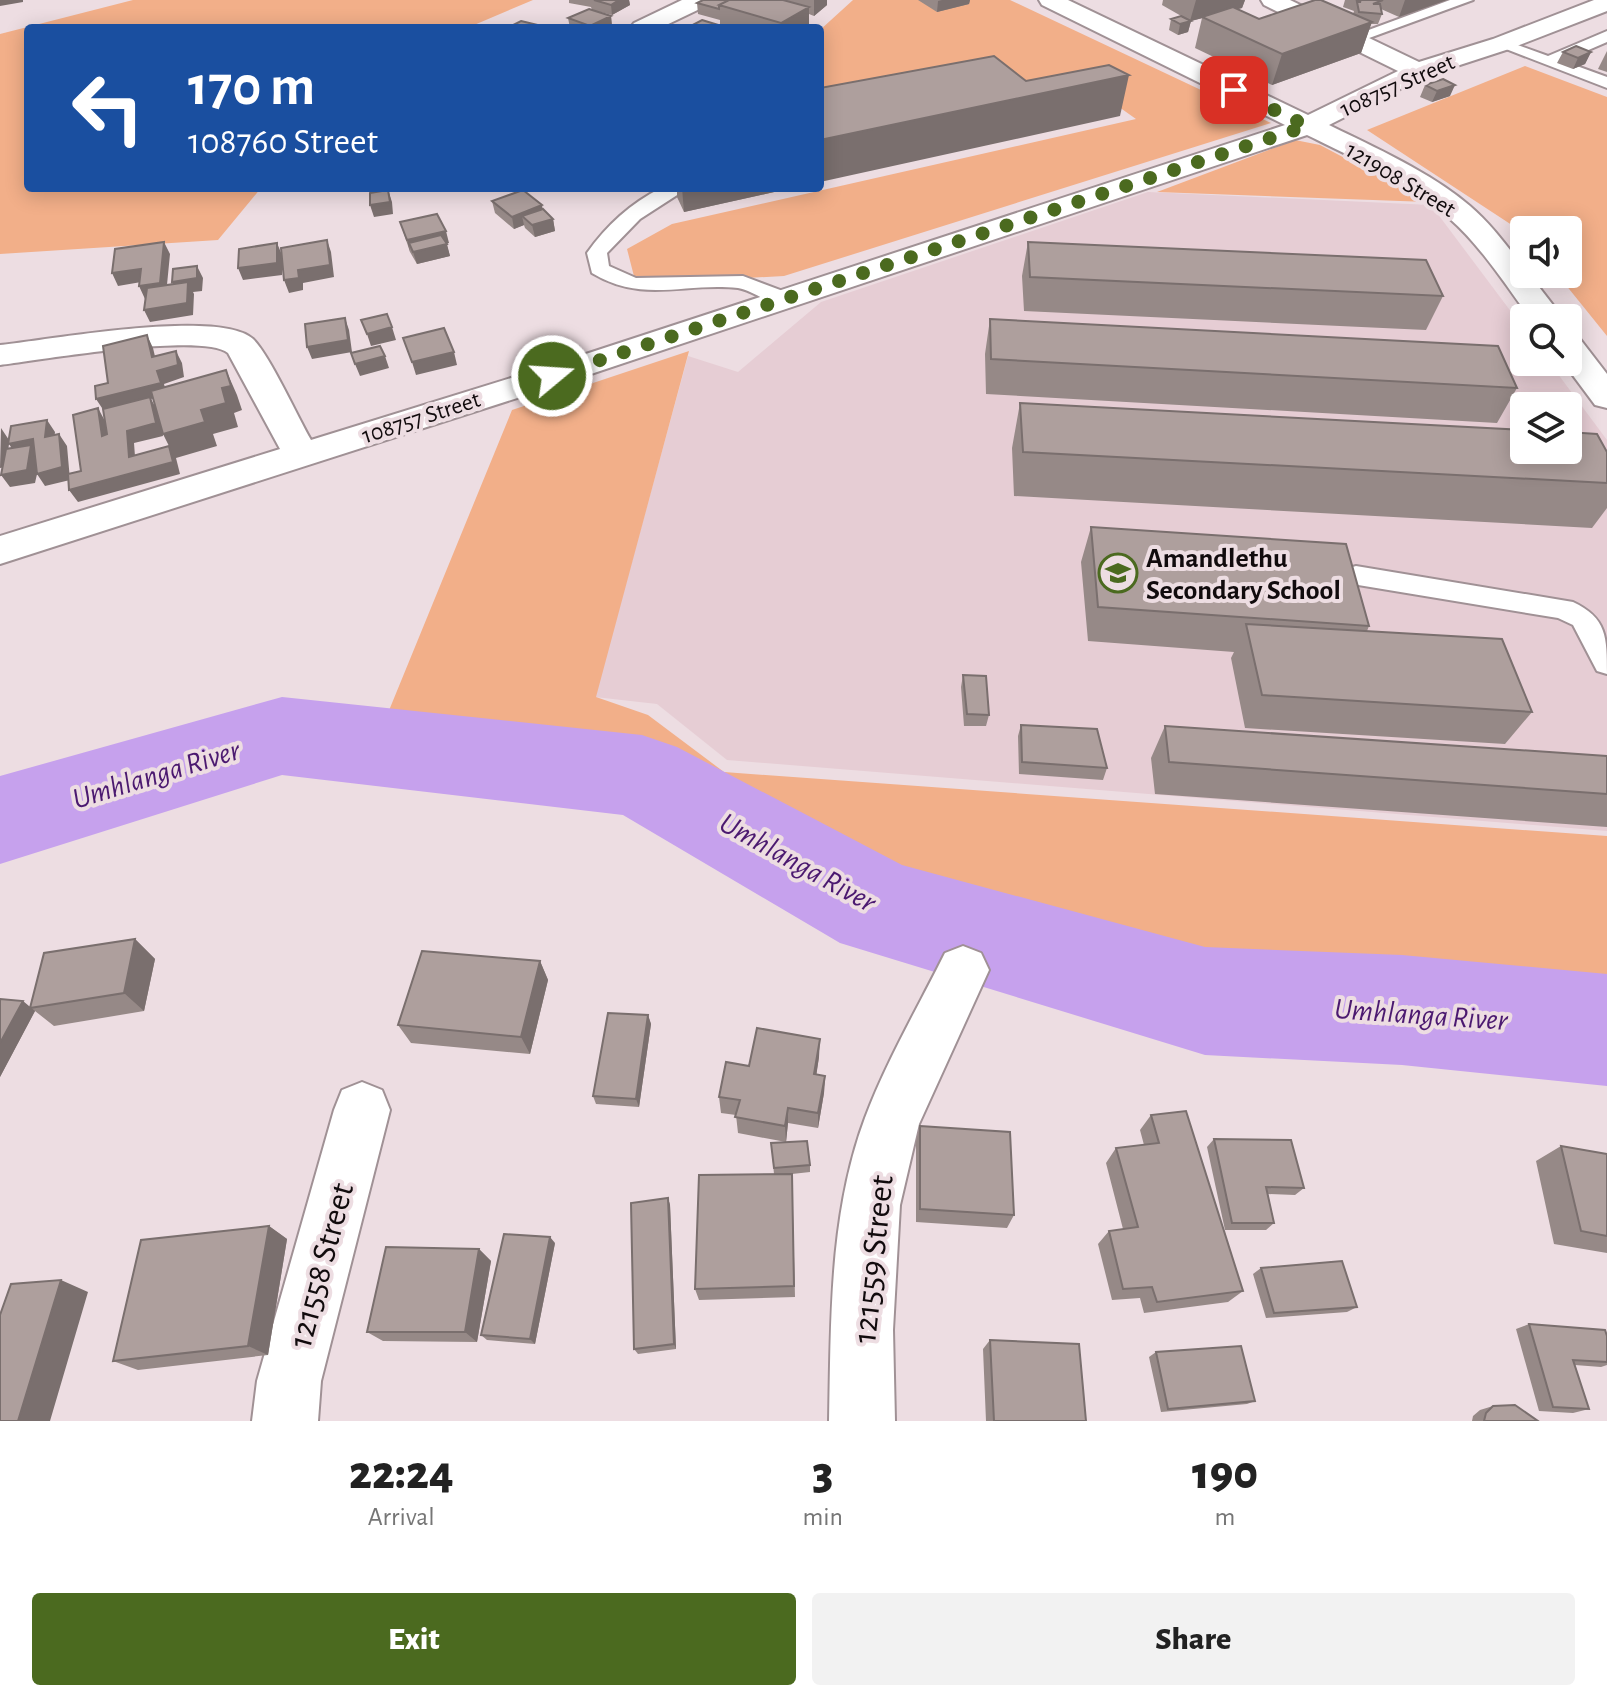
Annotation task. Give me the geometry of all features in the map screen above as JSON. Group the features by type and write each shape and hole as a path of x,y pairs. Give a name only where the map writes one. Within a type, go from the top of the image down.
{"street":[{"path":"650,24 700,0"},
{"name":"121908 Street","path":"1050,0 1406,178 1461,213 1486,239 1536,304"},
{"path":"1272,0 1417,71"},
{"name":"108757 Street","path":"0,550 302,456 1307,126 1417,71 1501,44 1607,3"},
{"path":"0,355 182,334 229,337 242,347 302,456"},
{"path":"1582,364 1607,397"},
{"name":"121559 Street","path":"862,1421 862,1330 871,1205 892,1121 963,970"},
{"name":"121558 Street","path":"285,1421 289,1381 362,1110"}],"lane":[{"path":"1355,38 1465,0"},
{"path":"1548,62 1607,36"},
{"path":"1501,44 1607,83"},
{"path":"671,192 642,209 606,242 597,253 599,269 620,281 636,284 743,282 783,299"},
{"path":"1356,576 1563,609 1583,618 1607,663"}],"shaded area":[{"path":"133,0 533,0 476,24 39,24"},
{"path":"853,0 1010,0 1271,123 784,276 636,284 627,249 672,224 1136,119 1071,73 824,125 824,26"},
{"path":"24,28 24,192 258,192 218,240 0,254 0,34"},
{"path":"1525,66 1607,97 1607,336 1568,288 1582,288 1582,216 1510,216 1510,224 1367,130"},
{"path":"1295,140 1320,145 1428,202 1157,192"},
{"name":"Amandlethu Secondary School","path":"1148,192 1431,205 1510,310 1510,376 1559,376 1571,392 1510,392 1510,464 1582,464 1582,406 1607,440 1607,831 727,760 657,704 595,697 688,356 738,372 821,302"},
{"path":"689,351 596,697 648,715 724,772 1607,836 1607,1007 1199,980 887,890 649,759 381,730 512,410"}],"building":[{"path":"594,0 619,0 611,5"},
{"path":"703,0 729,0 719,5 719,9 697,3"},
{"path":"729,0 783,0 809,7 781,23 719,5"},
{"path":"1315,0 1372,22 1282,54 1202,17 1233,7 1259,19"},
{"path":"1356,0 1383,0 1373,4 1380,4 1382,14 1359,12 1357,2 1361,2"},
{"path":"589,9 611,16 594,24 568,18"},
{"path":"1181,16 1191,21 1180,24 1171,19"},
{"path":"702,20 715,24 694,24"},
{"path":"1576,46 1591,52 1578,58 1563,52"},
{"path":"994,56 1026,81 1109,65 1129,75 824,139 824,87"},
{"path":"1443,79 1455,85 1437,91 1425,85"},
{"path":"388,192 390,202 370,205 370,193"},
{"path":"526,192 542,205 512,217 492,201"},
{"path":"543,209 553,219 532,225 522,216"},
{"path":"437,214 446,231 407,240 400,222"},
{"path":"441,235 447,244 413,252 409,243"},
{"path":"327,240 330,265 298,270 299,278 284,280 281,248"},
{"path":"164,242 160,283 139,286 141,269 112,273 115,249"},
{"path":"1028,242 1426,260 1443,296 1030,277"},
{"path":"277,243 277,263 238,268 239,249"},
{"path":"197,266 197,278 172,282 173,269"},
{"path":"188,282 187,303 144,310 147,288"},
{"path":"387,314 392,327 367,334 361,320"},
{"path":"345,318 348,340 307,347 305,324"},
{"path":"990,319 1498,346 1517,388 991,359"},
{"path":"444,328 454,352 412,362 403,338"},
{"path":"147,335 152,357 176,351 178,365 157,371 161,383 96,399 95,386 108,383 103,346"},
{"path":"380,346 385,356 355,364 351,353"},
{"path":"226,370 231,386 222,388 226,403 201,410 205,422 163,434 151,391"},
{"path":"150,397 156,423 127,431 129,457 169,446 173,462 69,490 68,474 81,471 73,415 98,408 102,436 107,434 103,409"},
{"path":"1020,403 1510,429 1510,464 1582,464 1582,433 1597,434 1607,452 1607,483 1023,452"},
{"path":"47,420 45,437 59,434 62,467 37,474 33,439 8,444 11,426"},
{"path":"31,445 27,470 1,475 6,449"},
{"path":"1091,527 1346,544 1369,626 1098,607"},
{"path":"1246,624 1502,639 1532,712 1262,695"},
{"path":"963,675 986,676 989,715 967,714"},
{"path":"1021,725 1097,729 1107,768 1022,762"},
{"path":"1165,726 1607,756 1607,794 1169,762"},
{"path":"135,939 124,993 30,1008 44,953"},
{"path":"422,951 540,961 521,1037 398,1025"},
{"path":"0,999 23,1001 0,1043"},
{"path":"608,1013 648,1015 636,1099 593,1096"},
{"path":"757,1028 820,1039 814,1074 825,1076 818,1113 788,1108 785,1126 735,1117 740,1100 719,1097 726,1062 749,1066"},
{"path":"1186,1111 1243,1291 1157,1302 1152,1287 1123,1289 1109,1231 1138,1227 1116,1148 1159,1143 1151,1115"},
{"path":"920,1126 1010,1132 1014,1215 920,1209"},
{"path":"1214,1139 1291,1140 1304,1188 1266,1187 1274,1223 1232,1223"},
{"path":"807,1141 810,1165 774,1168 771,1143"},
{"path":"1561,1146 1607,1154 1607,1236 1581,1231"},
{"path":"792,1174 794,1286 695,1289 699,1175"},
{"path":"668,1198 674,1344 634,1349 631,1203"},
{"path":"269,1226 248,1346 113,1361 141,1240"},
{"path":"504,1234 550,1237 530,1339 481,1335"},
{"path":"386,1247 479,1249 465,1332 367,1332"},
{"path":"1342,1261 1357,1307 1274,1313 1261,1268"},
{"path":"61,1280 18,1421 0,1421 0,1315 11,1284"},
{"path":"1529,1324 1605,1330 1607,1362 1573,1360 1589,1409 1553,1407"},
{"path":"990,1340 1079,1344 1086,1421 994,1421"},
{"path":"1241,1346 1255,1401 1168,1409 1156,1352"},
{"path":"1515,1405 1538,1421 1484,1421 1486,1413 1493,1406"}],"waterway":[{"name":"Umhlanga River","path":"0,820 282,736 642,776 879,908 1205,1001 1402,1010 1607,1030"}],"place":[{"name":"Amandlethu Secondary School","path":"1118,573"}],"route":[{"path":"552,376 1307,126 1234,90"}]}
